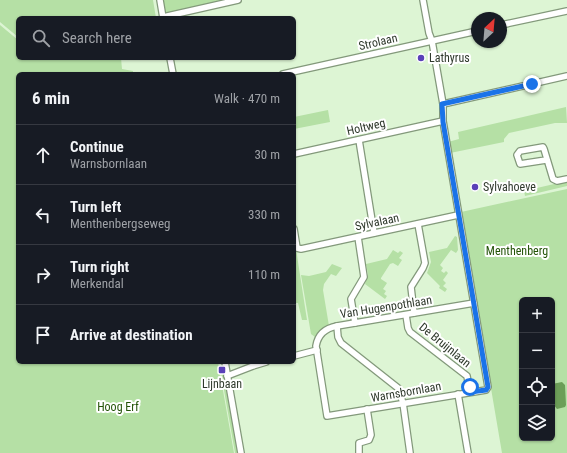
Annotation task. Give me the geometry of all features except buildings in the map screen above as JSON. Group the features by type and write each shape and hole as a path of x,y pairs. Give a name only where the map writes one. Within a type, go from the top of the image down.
{"street":[{"path":"160,0 163,16"},
{"path":"167,16 238,0"},
{"path":"423,0 429,33 432,41 442,104 443,122 474,303"},
{"path":"507,24 567,10"},
{"name":"Strolaan","path":"293,72 471,32"},
{"path":"170,60 173,72"},
{"path":"442,104 567,76"},
{"name":"Holtweg","path":"296,154 443,122"},
{"path":"359,140 374,233"},
{"path":"546,160 520,164 517,155 520,151 542,147 544,149 546,160 553,179 557,181 567,179"},
{"name":"Sylvalaan","path":"296,242 297,248 301,249 458,215"},
{"path":"414,313 411,287 423,268 424,263 418,224"},
{"path":"355,323 351,299 364,277 358,237"},
{"name":"Van Hugenpothlaan","path":"317,350 317,343 320,336 327,329 337,326 474,303"},
{"name":"Warnsbornlaan","path":"317,350 327,416 486,390 488,387 474,303"},
{"name":"De Bruijnlaan","path":"406,315 410,332 467,376 470,392"},
{"path":"337,326 338,337 341,343 398,388 403,404 410,453"},
{"path":"296,355 317,350"},
{"path":"225,364 241,453"},
{"path":"227,376 260,364"},
{"path":"458,394 468,453"},
{"path":"360,453 359,443 369,440 371,435 367,410"}],"green space":[{"path":"0,0 153,0 156,16 16,16 16,35 0,22"},
{"path":"162,0 228,0 164,13"},
{"name":"Hoog Erf","path":"0,25 16,38 16,60 121,60 122,69 133,71 16,72 16,364 218,364 234,453 0,453"},
{"path":"566,107 567,123 555,123 509,133 504,139 504,142 450,153 448,142 459,139 458,132"},
{"path":"328,110 330,122 296,129 296,117"},
{"path":"567,181 567,186 525,196 524,191"},
{"name":"Menthenberg","path":"567,189 567,453 502,453 461,212"},
{"path":"455,236 457,237 458,250 456,253 451,250 440,265 443,268 441,271 444,273 446,271 448,273 443,280 446,283 443,286 447,289 445,292 439,288 440,286 427,273 431,262 429,252 447,248"},
{"path":"296,249 307,320 302,320 298,303 296,303"},
{"path":"393,250 398,253 400,251 403,253 399,258 402,260 398,266 393,263 390,264 381,278 387,283 383,289 386,291 384,294 387,296 385,299 365,284 368,274 366,264 387,259"},
{"path":"332,264 342,268 336,276 331,274 324,284 323,290 329,326 315,337 311,334 301,275 309,276 326,272"},
{"path":"223,372 238,453 235,453 221,373"}],"shaded area":[{"path":"562,382 565,385 566,405 565,407 557,409 555,407 555,383"}],"place":[{"name":"Lathyrus","path":"421,58"},
{"name":"Sylvahoeve","path":"475,187"},
{"name":"Lijnbaan","path":"222,370"}],"route":[{"path":"470,387 470,392 486,390 488,387 443,122 442,104 532,84"}]}
